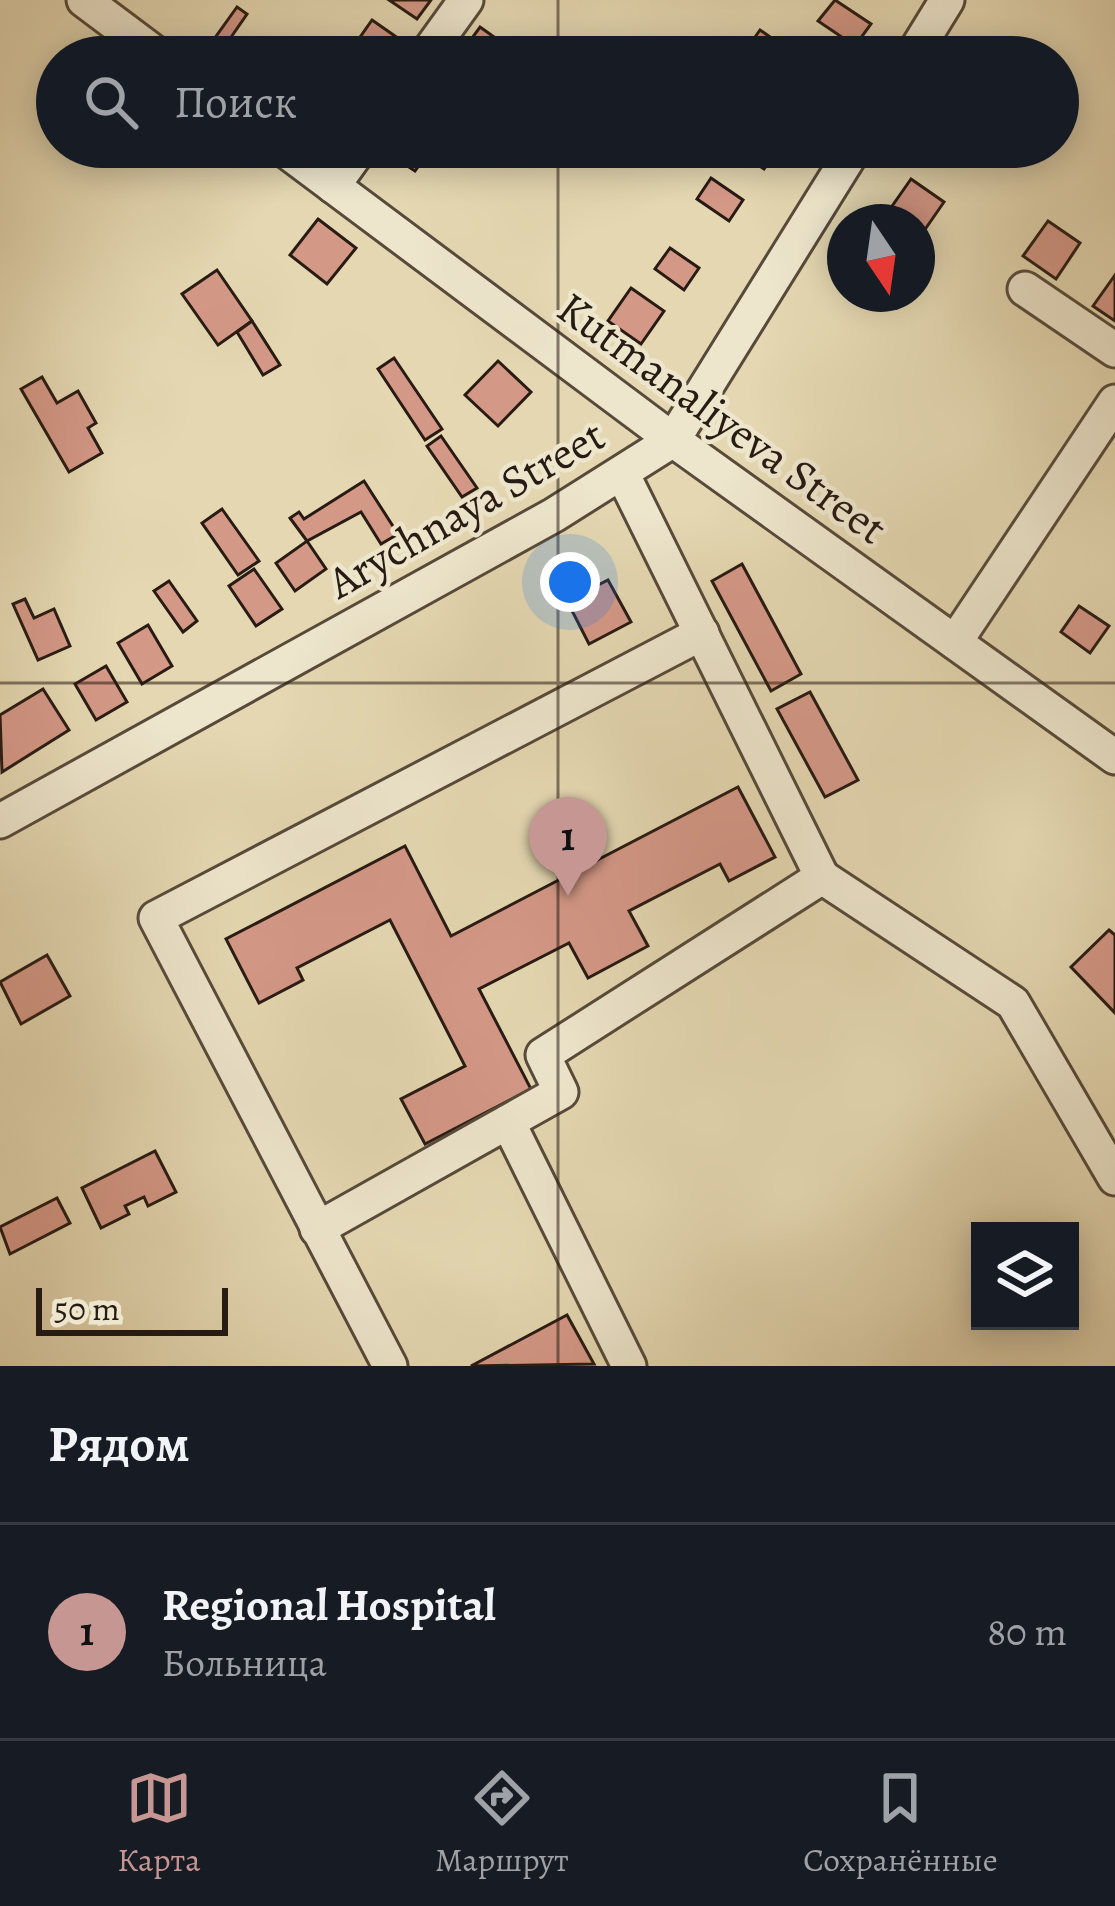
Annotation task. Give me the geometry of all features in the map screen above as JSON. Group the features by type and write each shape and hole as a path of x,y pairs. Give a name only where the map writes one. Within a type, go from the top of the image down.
{"street":[{"path":"84,0 132,36"},
{"path":"440,36 466,0"},
{"path":"925,36 947,0"},
{"name":"Kutmanaliyeva Street","path":"309,168 673,440 1115,757"},
{"path":"333,186 346,168"},
{"name":"Arychnaya Street","path":"0,821 673,440 843,168"},
{"path":"1025,289 1115,350"},
{"path":"955,642 1115,402"},
{"path":"622,473 822,877 1012,1003 1115,1178"},
{"path":"390,1366 156,918 702,633"},
{"path":"317,1228 561,1093 543,1054 822,877"},
{"path":"508,1122 628,1366"}],"building":[{"path":"389,0 431,0 417,19"},
{"path":"835,0 871,24 862,36 840,36 818,21"},
{"path":"237,7 247,14 232,36 216,36"},
{"path":"372,20 395,36 361,36"},
{"path":"711,178 743,200 729,221 697,199"},
{"path":"911,179 944,202 935,215 935,204 894,204"},
{"path":"318,219 356,248 327,284 290,255"},
{"path":"1048,221 1080,243 1056,279 1023,256"},
{"path":"670,248 699,268 684,290 655,269"},
{"path":"217,270 252,321 218,345 182,294"},
{"path":"1115,275 1115,321 1093,306"},
{"path":"631,288 664,311 641,344 608,321"},
{"path":"252,321 280,365 263,375 237,332"},
{"path":"394,358 442,429 425,440 378,369"},
{"path":"498,361 531,392 498,426 465,395"},
{"path":"42,377 57,403 78,391 96,423 88,428 102,453 69,472 21,389"},
{"path":"441,436 477,488 462,497 427,446"},
{"path":"364,481 398,534 381,544 361,512 307,541 290,518 299,512 304,519"},
{"path":"222,509 259,561 238,575 202,523"},
{"path":"307,541 326,569 295,591 276,563"},
{"path":"742,564 801,674 771,691 712,581"},
{"path":"254,569 282,609 256,626 229,586"},
{"path":"608,580 631,622 589,644 567,601"},
{"path":"169,581 197,621 183,632 154,591"},
{"path":"25,599 34,618 54,609 70,646 38,660 13,604"},
{"path":"1079,606 1109,626 1090,653 1061,632"},
{"path":"148,625 172,666 142,684 118,643"},
{"path":"106,666 127,702 96,720 75,684"},
{"path":"43,689 69,730 2,772 0,715"},
{"path":"810,692 858,780 825,797 777,709"},
{"path":"738,787 775,857 729,881 720,864 629,911 648,946 588,978 569,943 479,989 531,1089 425,1144 401,1099 465,1066 390,920 297,968 303,980 259,1003 226,939 405,846 451,936"},
{"path":"1109,930 1115,935 1115,1013 1071,967"},
{"path":"47,955 70,996 21,1024 0,982"},
{"path":"155,1151 176,1192 148,1206 144,1197 125,1206 129,1214 101,1228 82,1188"},
{"path":"57,1198 70,1223 10,1254 0,1227"},
{"path":"567,1315 594,1364 471,1366"}],"place":[{"name":"Regional Hospital","path":"568,896"}]}
